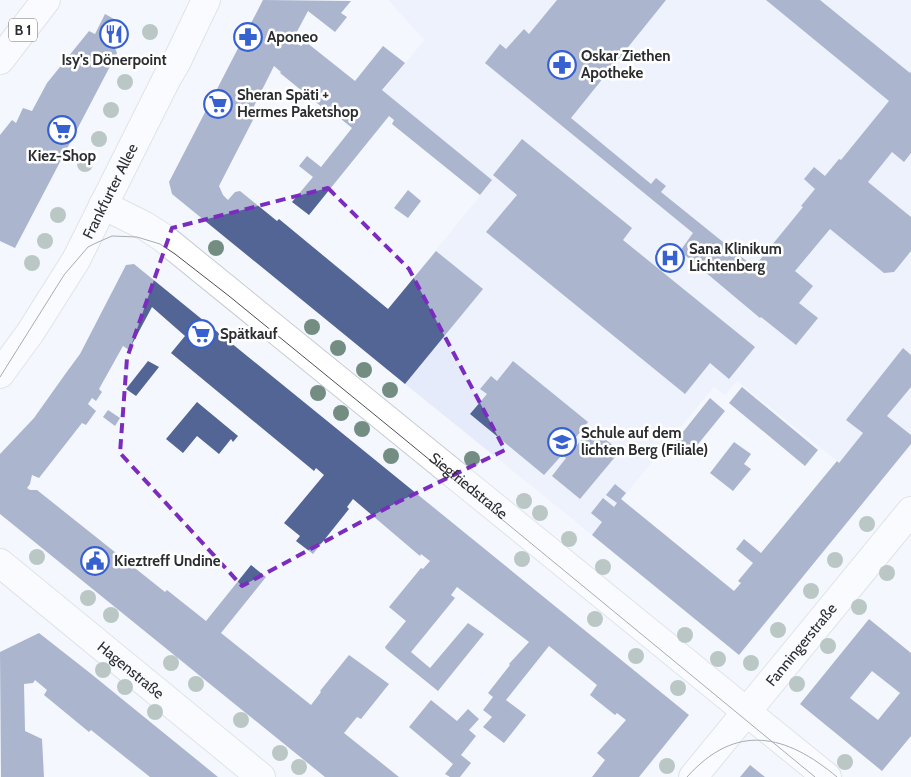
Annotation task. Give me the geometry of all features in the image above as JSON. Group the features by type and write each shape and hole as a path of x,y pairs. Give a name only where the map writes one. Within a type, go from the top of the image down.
{"street":[{"name":"B 1","path":"0,60 46,0"},
{"name":"Frankfurter Allee","path":"0,374 30,333 76,260 206,0"},
{"name":"Siegfriedstraße","path":"104,205 137,222 162,238 827,777"},
{"name":"Fanningerstraße","path":"692,777 911,512"},
{"name":"Hagenstraße","path":"0,563 261,777"}],"highlighted area":[{"path":"328,188 409,269 505,450 398,502 242,586 120,453 127,358 172,228"}],"shaded area":[{"name":"Sana Klinikum Lichtenberg","path":"388,0 911,0 911,444 873,490 737,381 725,395 714,387 592,535 358,346 492,181 383,91 424,40"}],"building":[{"path":"263,0 351,1 341,13 347,17 335,32 308,11 292,41 301,46 306,42 355,81 383,46 405,63 382,90 492,180 480,195 392,124 394,120 389,116 309,215 292,202 313,177 299,166 307,156 321,167 352,128 330,110 328,112 274,66 251,112 256,114 219,186 223,195 228,200 235,192 240,191 277,221 279,219 388,309 436,251 483,289 405,384 172,194 169,182"},
{"path":"557,0 666,0 571,118 651,184 656,178 666,186 661,192 754,267 803,207 801,206 815,189 804,179 814,167 825,176 839,159 841,160 889,101 766,0 820,0 910,73 911,71 911,153 904,162 892,152 868,182 911,217 911,251 894,272 884,273 830,229 795,271 813,286 799,303 818,318 796,345 760,318 680,251 693,233 485,63 500,44 506,49 524,29 529,34"},
{"path":"105,14 125,25 120,33 117,32 111,42 117,53 15,248 0,241 0,135 12,120 16,123 23,108 32,111 47,83 89,31 95,34"},
{"path":"522,139 632,228 623,240 755,347 729,379 710,363 685,394 486,232 517,195 493,175"},
{"path":"408,190 421,201 408,218 394,208"},
{"path":"134,264 689,715 639,777 592,777 605,760 597,753 626,720 617,713 615,715 590,695 597,685 549,646 506,700 526,715 504,743 483,727 492,717 483,710 493,697 488,693 509,664 529,642 457,587 451,595 455,598 411,652 430,668 468,623 484,634 438,691 386,649 385,647 406,621 389,607 421,568 423,569 430,561 421,554 420,556 353,499 347,507 349,509 313,554 296,541 300,536 284,523 324,475 316,468 314,471 171,353 185,336 152,307 129,350 123,346 99,389 102,392 96,401 92,398 88,404 96,411 86,425 82,423 39,478 32,475 27,488 37,490 165,592 167,590 206,621 251,565 266,577 221,633 311,705 349,655 389,684 361,719 357,717 344,733 399,777 325,777 0,514 0,454 34,418 80,354 126,265"},
{"path":"903,348 911,355 911,387 887,416 911,435 911,444 739,655 592,535 602,522 591,513 603,498 614,507 617,503 606,495 615,484 626,493 621,499 734,591 741,583 738,581 753,563 736,549 744,539 761,553 837,461 839,463 863,433 846,420"},
{"path":"148,361 159,367 136,396 126,389"},
{"path":"513,361 588,422 573,441 577,445 591,428 620,451 580,499 552,476 566,458 562,455 544,475 470,414 487,394 480,389 491,376 497,381"},
{"path":"742,387 818,450 805,466 729,403"},
{"path":"710,398 725,411 690,454 675,442"},
{"path":"197,402 238,436 233,442 231,439 219,454 197,436 183,453 166,439"},
{"path":"108,410 120,418 115,426 103,417"},
{"path":"734,442 751,454 744,464 751,469 733,491 710,473"},
{"path":"869,619 911,653 911,736 882,771 800,704","holes":["872,671 900,693 878,720 850,698"]},
{"path":"39,633 218,777 150,777 91,730 89,732 44,695 47,690 35,680 33,683 24,684 25,731 42,739 44,777 1,777 0,652"},
{"path":"431,700 457,721 468,709 479,719 469,730 476,736 461,755 471,763 460,777 450,777 445,774 453,764 409,727"},
{"path":"750,765 765,777 740,777"}],"tram line":[{"path":"0,377 64,275 88,247 112,236 137,237 160,244 229,296 815,777"},
{"path":"687,777 705,759 724,748 743,741 761,740 799,751 818,762 837,777"}],"place":[{"name":"Isy's Dönerpoint","path":"114,34"},
{"name":"Aponeo","path":"248,37"},
{"name":"Oskar Ziethen Apotheke","path":"562,65"},
{"name":"Sheran Späti + Hermes Paketshop","path":"218,104"},
{"name":"Kiez-Shop","path":"62,130"},
{"name":"Sana Klinikum Lichtenberg","path":"670,258"},
{"name":"Spätkauf","path":"201,334"},
{"name":"Schule auf dem lichten Berg (Filiale)","path":"562,442"},
{"name":"Kieztreff Undine","path":"95,561"}]}
